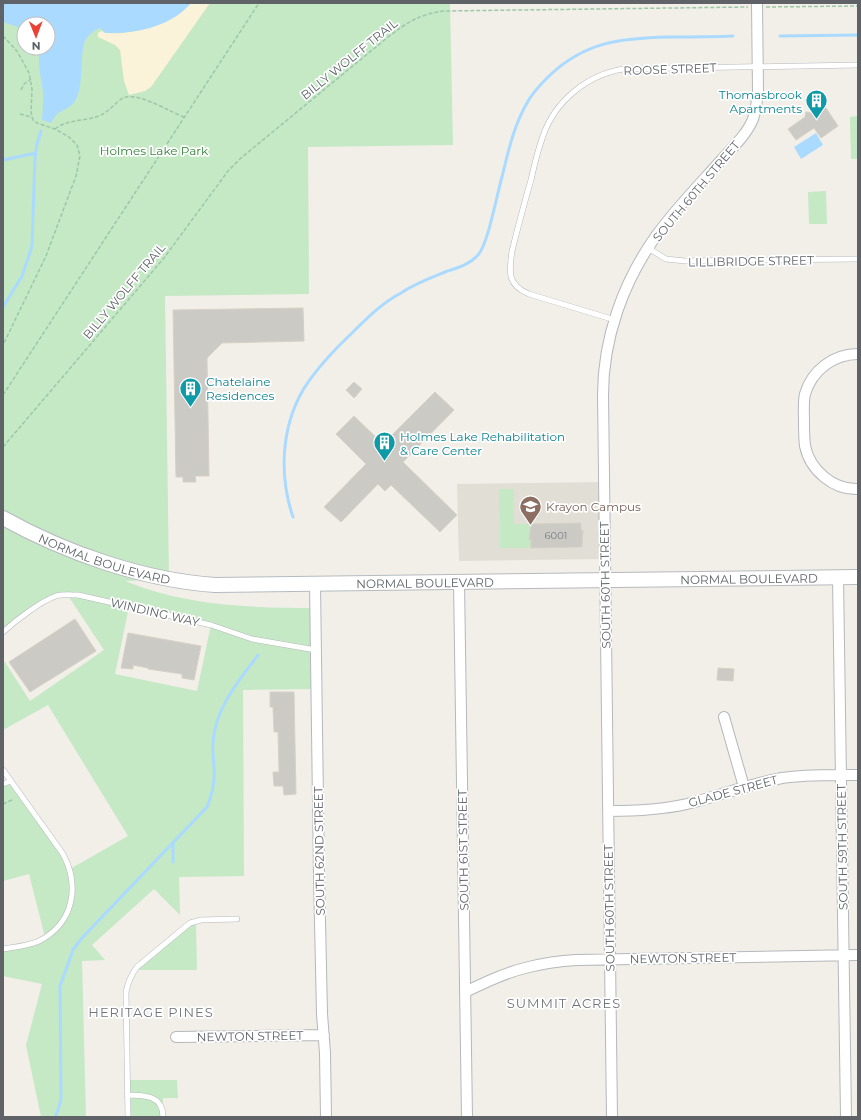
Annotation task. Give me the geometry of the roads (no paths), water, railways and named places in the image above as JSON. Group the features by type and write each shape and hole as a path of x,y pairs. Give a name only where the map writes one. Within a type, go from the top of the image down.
{"main road":[{"name":"NORMAL BOULEVARD","path":"3,518 39,536 85,555 151,576 175,581 216,585 858,577"}],"street":[{"name":"SOUTH 60TH STREET","path":"612,1117 603,383 608,345 615,320 630,282 648,248 665,224 748,128 753,119 757,105 757,5"},
{"path":"858,354 844,355 832,360 814,375 805,394 804,406 805,447 816,470 828,481 836,485 858,490"},
{"name":"SOUTH 59TH STREET","path":"838,577 846,1117"},
{"name":"SOUTH 61ST STREET","path":"459,582 467,1117"},
{"name":"SOUTH 62ND STREET","path":"315,584 322,1014 324,1034 326,1117"},
{"path":"724,717 744,787"},
{"name":"GLADE STREET","path":"608,811 660,809 686,804 744,787 782,778 858,775"},
{"name":"NEWTON STREET","path":"465,992 505,974 528,967 570,960 858,955"},
{"name":"NEWTON STREET","path":"176,1037 324,1034"}],"lane":[{"name":"ROOSE STREET","path":"615,320 522,291 513,283 510,274 512,251 543,136 557,109 573,93 593,79 604,74 623,70 858,65"},
{"name":"LILLIBRIDGE STREET","path":"648,248 660,256 670,260 685,262 858,259"},
{"name":"WINDING WAY","path":"3,632 45,601 56,596 67,594 78,595 211,625 252,639 316,650"},
{"path":"3,770 63,854 69,865 73,889 68,909 63,920 55,929 38,941 29,945 3,950"},
{"path":"3,784 11,781"},
{"path":"128,1117 126,992 132,974 137,967 190,923 201,920 237,919"},
{"path":"128,1095 142,1095 153,1098 161,1107 163,1117"}],"water":[{"path":"3,3 191,3 173,18 152,27 116,33 105,33 100,28 90,34 84,45 77,97 71,106 56,115 51,123 42,120 43,92 39,59 39,56 56,56 56,16 16,16 16,26 3,22"},
{"path":"816,133 823,145 801,159 794,147"}],"waterway":[{"path":"780,36 858,35"},
{"path":"293,517 286,485 284,452 290,420 303,390 319,367 363,322 381,306 422,281 463,266 478,255 482,249 489,230 515,129 522,111 534,92 562,65 590,49 605,44 635,39 733,36"},
{"path":"3,307 22,276 32,246 35,158 41,131"},
{"path":"3,160 36,153"},
{"path":"55,1117 61,1099 60,986 73,950 81,939 207,807 214,783 213,746 218,718 229,696 258,655"},
{"path":"173,842 173,862"}],"place":[{"name":"Thomasbrook Apartments","path":"817,120"},
{"name":"Chatelaine Residences","path":"191,408"},
{"name":"Holmes Lake Rehabilitation & Care Center","path":"385,462"},
{"name":"Krayon Campus","path":"531,526"}],"district":[{"name":"SUMMIT ACRES","path":"564,1003"},
{"name":"HERITAGE PINES","path":"151,1012"}],"park label":[{"name":"Holmes Lake Park","path":"154,150"}]}
